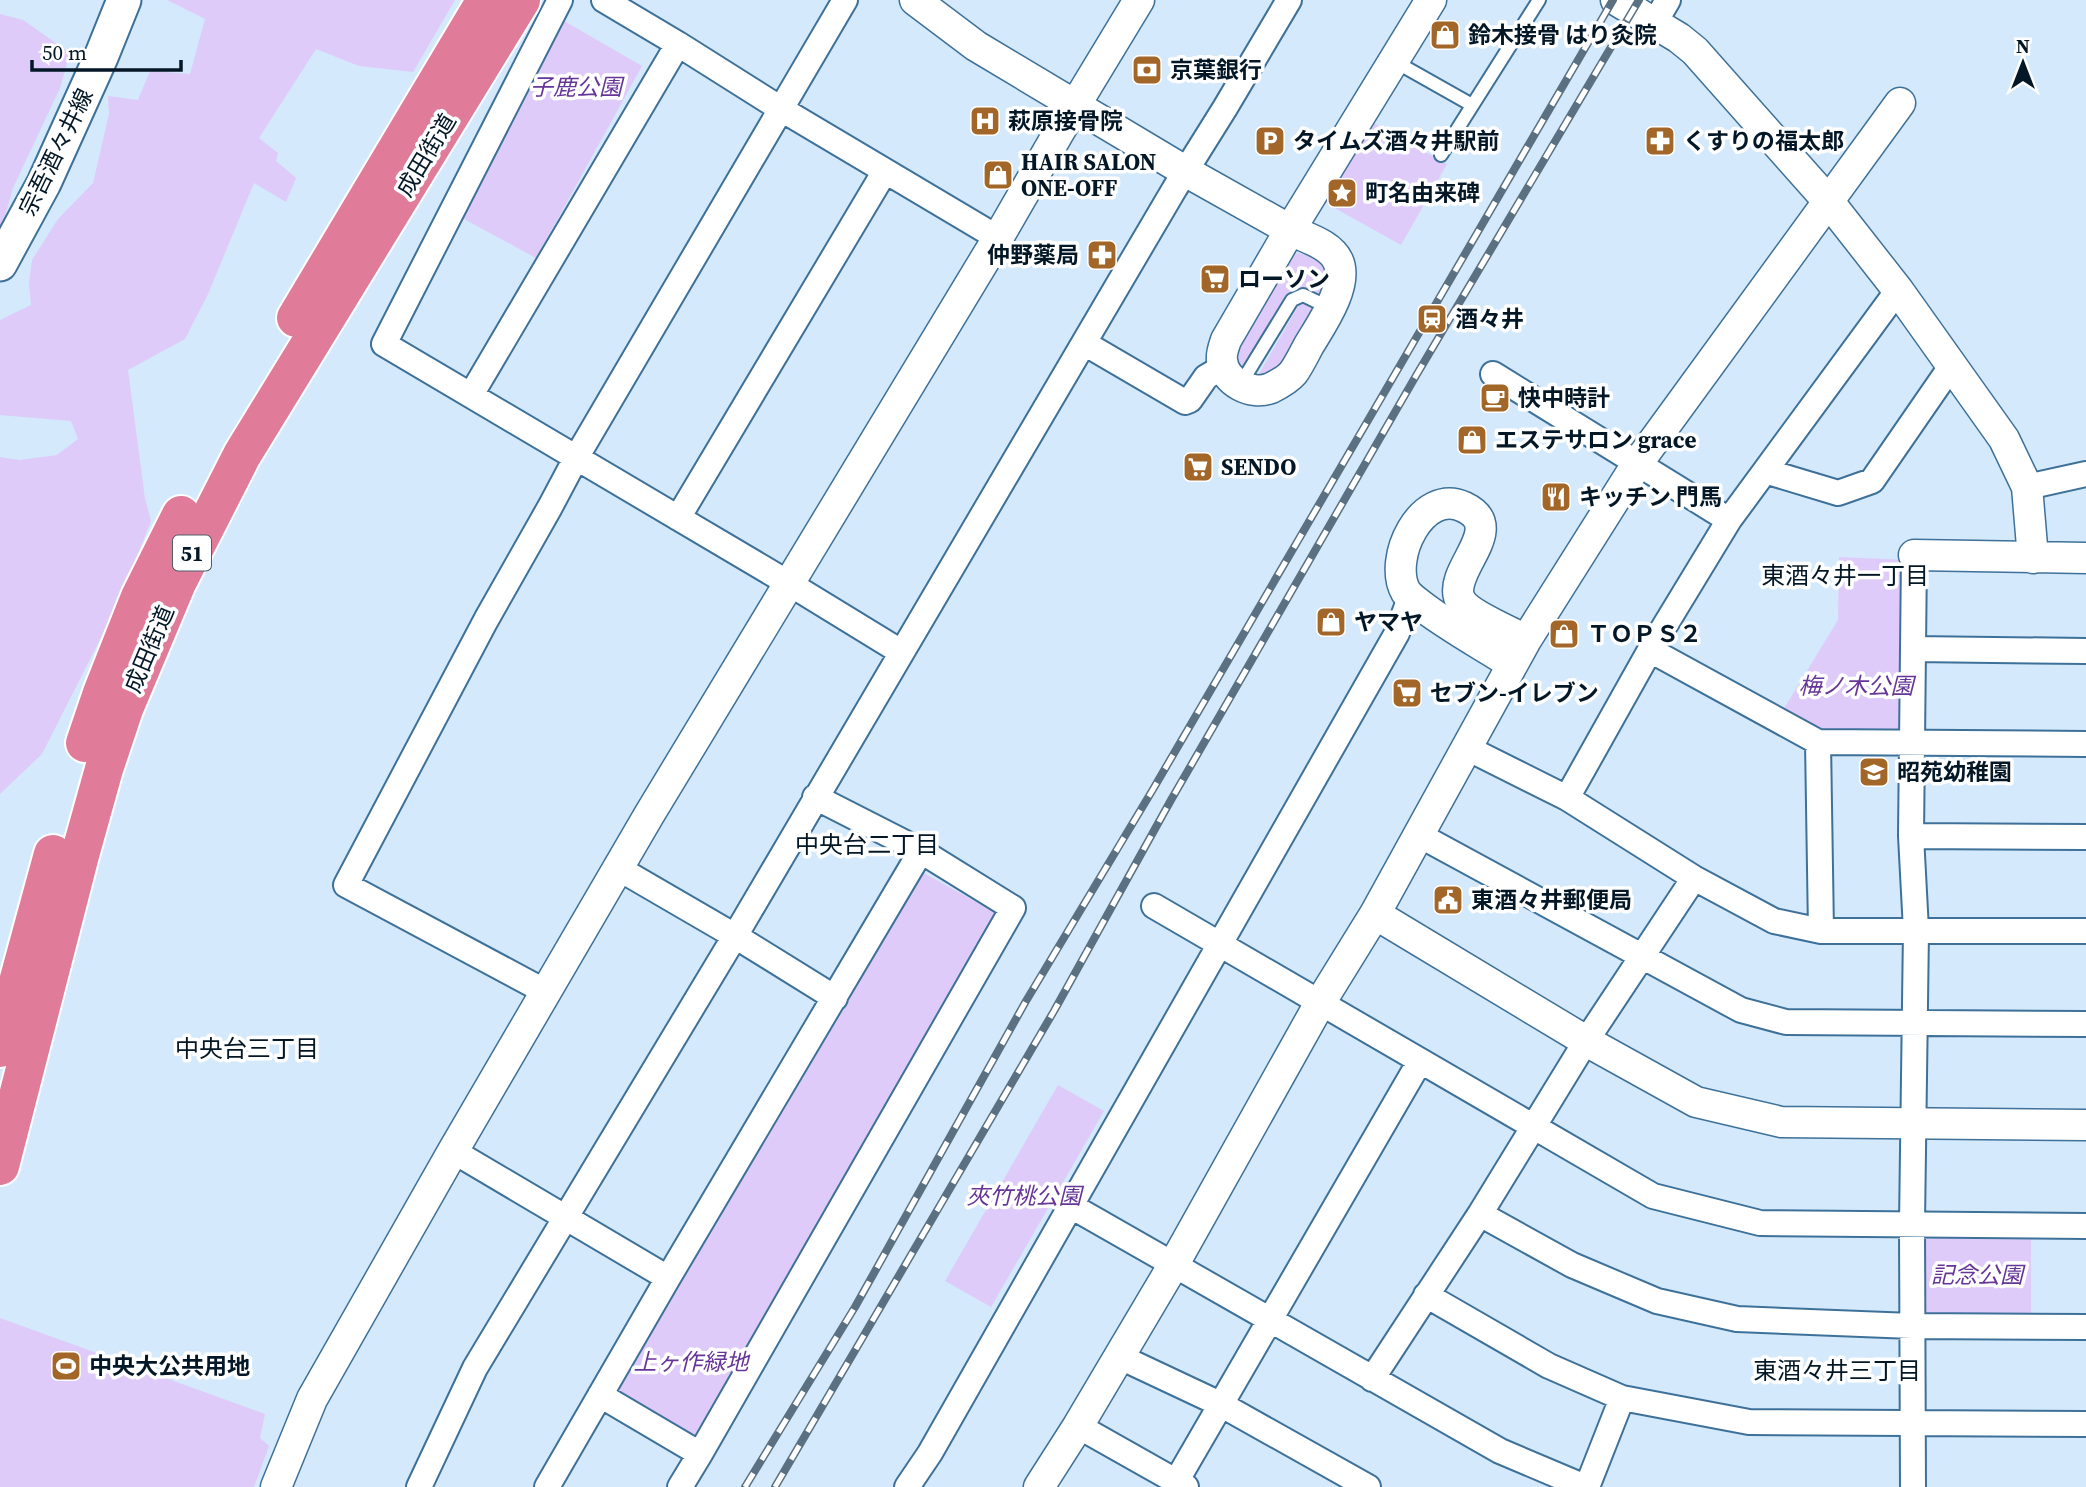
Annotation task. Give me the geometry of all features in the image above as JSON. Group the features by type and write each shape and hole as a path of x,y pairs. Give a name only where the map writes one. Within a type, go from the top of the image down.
{"highway":[{"name":"成田街道","path":"0,1048 83,750 140,597 196,487 486,0"},
{"name":"成田街道","path":"0,1167 104,769 124,709 177,583 242,455 521,0"}],"main road":[{"name":"宗吾酒々井線","path":"0,264 44,183 124,0"}],"street":[{"path":"560,0 384,344 901,652"},
{"path":"604,0 780,109 998,238"},
{"path":"546,992 346,884 486,620 576,458 845,0"},
{"path":"915,0 976,46 1185,171 1290,230 1327,248 1338,261 1341,277 1330,308 1293,373 1282,382 1262,391 1254,390 1232,376 1222,359 1226,340 1290,230 1430,0"},
{"path":"276,1487 312,1399 453,1151 618,868 1139,0"},
{"path":"419,1487 475,1368 735,936 1185,171 1289,0"},
{"path":"1616,0 1661,12 1679,38 1695,51 1829,202 1898,290 2004,439 2027,487 2033,558"},
{"path":"471,395 678,44"},
{"path":"1039,1487 1174,1264 1320,1003 1375,914 1519,652 1637,464 1900,103"},
{"path":"678,518 886,171"},
{"path":"1567,798 1650,650 1729,520 1898,290"},
{"path":"1084,343 1185,402 1190,400 1206,377 1232,376"},
{"path":"1765,471 1838,493 1872,481 1952,365"},
{"path":"1493,374 1729,520"},
{"path":"2027,487 2086,474"},
{"path":"1450,504 1464,507 1478,518 1482,529 1459,586 1459,598 1519,652 1434,615 1409,595 1401,577 1401,552 1412,529 1423,515 1436,506 1450,504"},
{"path":"1913,1487 1912,1224 1916,930 1911,836 1914,555 2086,558"},
{"path":"907,1487 930,1453 1397,633 1409,595"},
{"path":"1913,649 2086,651"},
{"path":"1650,650 1818,742 2086,744"},
{"path":"1818,742 1821,931"},
{"path":"1467,748 1567,798 1694,878 1774,921 1821,931 2086,931"},
{"path":"680,1487 1013,908 921,851 815,797"},
{"path":"1419,835 1741,1010 1786,1023 2086,1024"},
{"path":"1911,836 2086,837"},
{"path":"547,1487 921,851"},
{"path":"618,868 835,998"},
{"path":"1372,1378 1480,1214 1586,1041 1694,878"},
{"path":"1154,906 1653,1196 1760,1223 2086,1226"},
{"path":"1375,914 1586,1041 1696,1102 1781,1122 2086,1125"},
{"path":"1078,1426 1178,1485 1220,1404 1420,1061"},
{"path":"453,1151 668,1278"},
{"path":"1071,1206 1500,1451 1586,1487 1622,1398"},
{"path":"1480,1214 1572,1265 1657,1301 1737,1320 1912,1326 2086,1327"},
{"path":"1426,1295 1549,1366 1622,1398 1749,1422 2086,1424"},
{"path":"1118,1356 1220,1404 1368,1487"},
{"path":"600,1395 700,1454"}],"lane":[{"path":"1441,155 1539,0"},
{"path":"1394,61 1472,105"}],"green space":[{"path":"167,0 455,0 413,72 359,66 316,49 259,138 278,153 276,161 296,178 286,202 254,183 208,294 185,339 128,370 145,499 151,521 119,602 42,754 0,794 0,457 19,460 57,455 78,439 71,421 0,415 0,320 31,305 29,283 32,260 58,219 93,183 109,114 108,96 138,100 150,71 190,74 205,19"},
{"path":"0,14 23,20 70,53 60,88 13,188 0,233"},
{"name":"子鹿公園","path":"559,18 642,66 536,258 453,213"},
{"path":"1370,121 1447,164 1401,245 1324,202"},
{"path":"1289,254 1313,257 1322,263 1327,271 1328,280 1320,300 1300,289 1286,294 1240,373 1232,352"},
{"path":"1305,301 1319,307 1276,373 1256,379 1299,305"},
{"name":"梅ノ木公園","path":"1839,557 1907,560 1904,735 1819,735 1780,715 1838,620"},
{"name":"上ヶ作緑地","path":"920,871 998,914 700,1454 614,1389"},
{"name":"夾竹桃公園","path":"1058,1085 1104,1111 991,1307 945,1281"},
{"name":"記念公園","path":"1923,1234 2031,1235 2031,1315 1923,1316"},
{"name":"中央大公共用地","path":"0,1318 265,1414 260,1438 269,1446 254,1487 0,1487"}],"railway":[{"path":"745,1487 855,1307 1026,1001 1152,791 1613,0"},
{"path":"775,1487 1054,1011 1171,800 1417,374 1639,0"}],"place":[{"name":"鈴木接骨 はり灸院","path":"1445,35"},
{"name":"京葉銀行","path":"1147,70"},
{"name":"萩原接骨院","path":"985,121"},
{"name":"タイムズ酒々井駅前","path":"1270,141"},
{"name":"くすりの福太郎","path":"1660,141"},
{"name":"HAIR SALON ONE-OFF","path":"998,175"},
{"name":"町名由来碑","path":"1342,193"},
{"name":"仲野薬局","path":"1102,255"},
{"name":"ローソン","path":"1215,279"},
{"name":"酒々井","path":"1432,319"},
{"name":"快中時計","path":"1495,398"},
{"name":"エステサロン grace","path":"1472,440"},
{"name":"SENDO","path":"1198,467"},
{"name":"キッチン 門馬","path":"1556,497"},
{"name":"ヤマヤ","path":"1331,622"},
{"name":"ＴＯＰＳ２","path":"1564,634"},
{"name":"セブン-イレブン","path":"1407,693"},
{"name":"昭苑幼稚園","path":"1874,772"},
{"name":"東酒々井郵便局","path":"1448,900"},
{"name":"中央大公共用地","path":"66,1366"}],"district":[{"name":"東酒々井一丁目","path":"1845,575"},
{"name":"中央台二丁目","path":"867,844"},
{"name":"中央台三丁目","path":"247,1048"},
{"name":"東酒々井三丁目","path":"1837,1370"}]}
